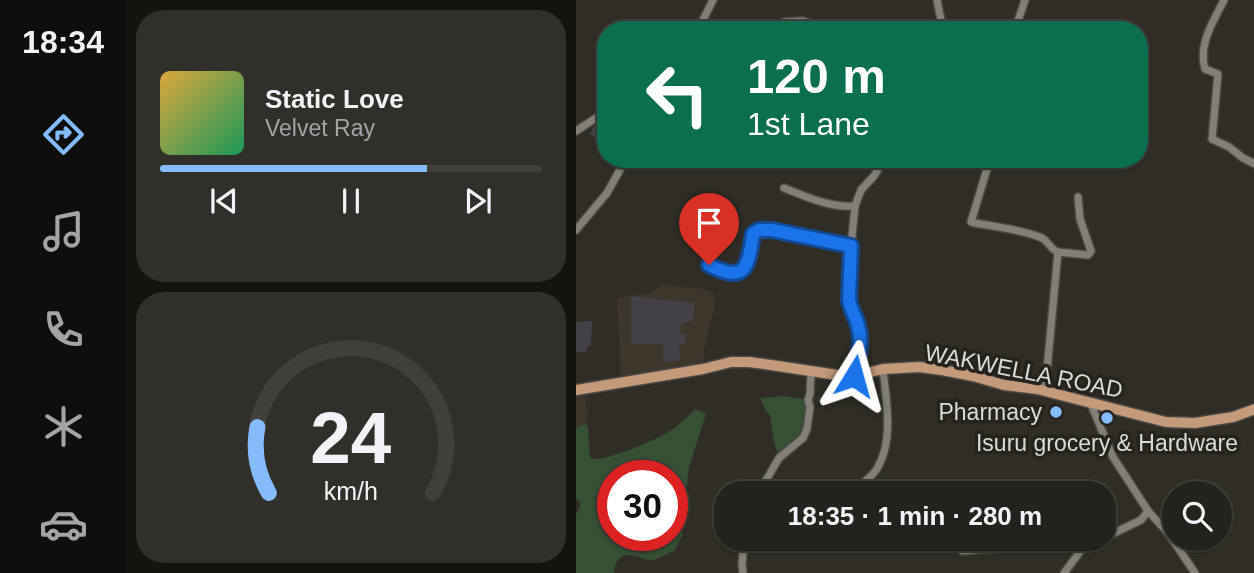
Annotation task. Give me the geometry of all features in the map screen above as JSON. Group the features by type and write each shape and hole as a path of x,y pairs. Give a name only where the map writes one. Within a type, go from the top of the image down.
{"main road":[{"name":"WAKWELLA ROAD","path":"576,390 731,362 760,363 854,376 883,369 919,367 1045,391 1166,422 1195,423 1233,417 1254,409"}],"street":[{"path":"702,21 713,0"},
{"path":"936,0 941,21"},
{"path":"1018,21 1025,0"},
{"path":"1224,0 1210,29 1202,59 1205,69 1218,74 1212,139 1254,164"},
{"path":"576,131 597,117"},
{"path":"576,230 607,194 621,168"},
{"path":"854,376 860,351 859,327 849,299 855,206 861,190 878,168"},
{"path":"987,168 971,222 1033,235 1046,240 1052,250 1058,252 1088,255 1091,251 1080,219 1078,197"},
{"path":"784,188 831,205 855,206"},
{"path":"709,265 722,272 738,273 745,268 750,257 753,234 759,230 772,230 851,246"},
{"path":"1045,391 1058,252"},
{"path":"865,481 877,470 883,456 887,415 883,369"},
{"path":"766,481 779,458 803,438 807,429 811,372"},
{"path":"1089,401 1113,457 1148,511 1168,533 1195,573"},
{"path":"1116,532 1141,520 1148,511"},
{"path":"743,551 743,573"},
{"path":"1064,573 1080,551"}],"shaded area":[{"path":"663,284 712,292 714,310 704,348 703,369 621,382 617,298 649,294"},
{"path":"584,388 588,416 585,424 576,428 576,390"}],"green space":[{"path":"783,396 808,400 807,429 779,458 770,415 760,398"},
{"path":"695,409 706,414 688,475 688,460 597,460 597,551 674,551 652,561 623,556 619,559 614,573 576,573 576,513 580,502 576,499 576,428 585,424 588,427 590,457 599,459 631,449 677,426"}],"building":[{"path":"597,125 597,137 590,135"},
{"path":"631,296 694,303 693,321 681,323 680,333 686,334 685,344 679,344 680,360 663,362 663,344 631,344"},
{"path":"592,321 591,346 587,347 586,352 576,352 576,322"}],"place":[{"name":"Pharmacy","path":"1056,412"},
{"name":"Isuru grocery & Hardware","path":"1107,418"}],"route":[{"path":"709,265 722,272 738,273 745,268 750,257 753,234 759,230 772,230 851,246 849,299 859,327 860,351 854,376"}]}
